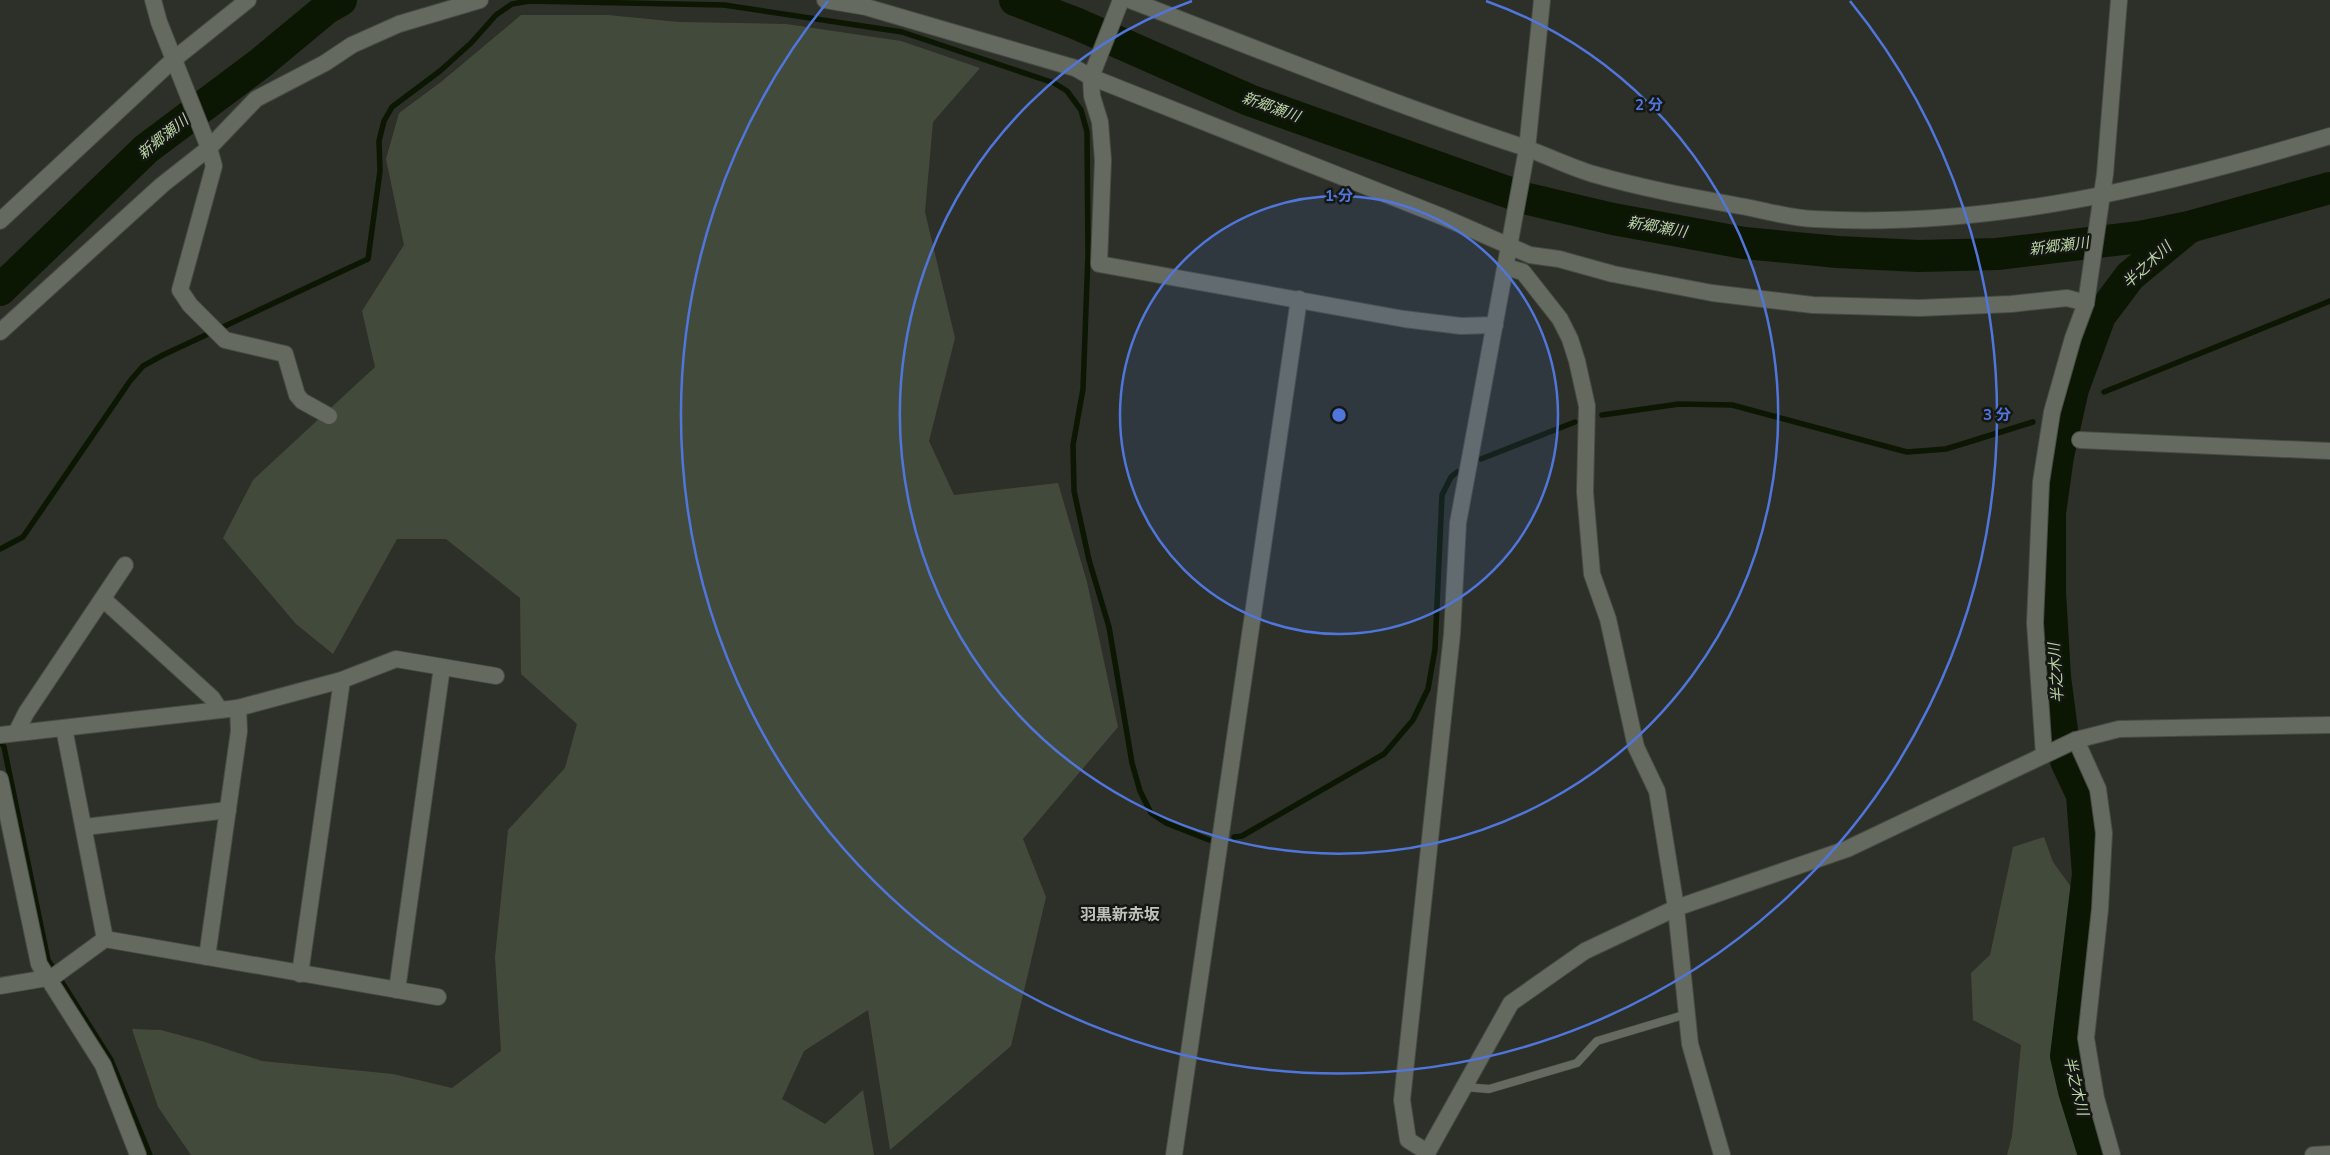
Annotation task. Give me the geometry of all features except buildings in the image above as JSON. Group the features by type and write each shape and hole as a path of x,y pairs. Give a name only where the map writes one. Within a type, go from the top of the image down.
{"street":[{"path":"153,0 159,22 209,148 214,166 180,290 203,320 225,340 285,354 297,394 302,401 329,416"},
{"path":"0,221 173,60 248,0"},
{"path":"0,332 162,185 209,148 256,99 325,63 352,44 399,24 480,0"},
{"path":"825,0 866,7 1075,68 1091,77 1510,243 1530,255 1559,259 1613,274 1685,288 1813,305 1920,308 2087,298"},
{"path":"1121,0 1091,77 1092,96 1100,122 1103,160 1099,264 1404,319 1461,326 1495,325"},
{"path":"1130,0 1396,103 1527,149 1590,174 1667,193 1811,219 1894,219 1984,215 2101,201 2330,136"},
{"path":"1542,0 1527,149 1458,523 1452,634 1402,1100 1408,1140 1427,1154 1511,1003 1585,951 1676,908 1847,849 2076,740 2119,728 2330,725"},
{"path":"2044,755 2035,623 2041,482 2052,412 2073,338 2087,298 2101,201 2119,0"},
{"path":"1506,266 1523,272 1560,319 1570,339 1577,361 1587,406 1585,492 1592,574 1608,619 1636,747 1657,791 1676,908 1690,1044 1722,1155"},
{"path":"1174,1155 1299,299"},
{"path":"2080,440 2330,451"},
{"path":"7,734 26,713 125,565"},
{"path":"103,599 212,698 220,710"},
{"path":"7,734 238,708 342,680 396,659 496,676"},
{"path":"397,990 442,667"},
{"path":"300,974 342,680"},
{"path":"207,957 239,731 238,708"},
{"path":"64,728 85,828 105,940"},
{"path":"2076,740 2098,789 2104,833 2100,909 2086,1038 2096,1098 2112,1155"},
{"path":"0,779 39,964 55,975 103,1065 138,1155"},
{"path":"85,828 228,810"},
{"path":"0,986 55,975 105,940 438,997"},
{"path":"2313,1155 2330,1154"}],"lane":[{"path":"1464,1088 1489,1089 1578,1063 1597,1041 1687,1014"}],"green space":[{"path":"521,15 608,15 679,22 786,24 901,41 980,68 933,122 925,212 955,338 929,441 954,495 1058,483 1087,582 1118,727 1023,839 1046,897 1011,1046 890,1150 868,1010 804,1051 782,1099 825,1124 863,1090 874,1155 191,1155 158,1107 132,1029 161,1030 262,1061 393,1074 452,1088 501,1051 495,957 508,830 565,768 577,724 521,674 520,598 446,539 397,539 333,654 296,624 223,538 253,480 375,367 362,311 404,245 386,159 399,113 441,82"},
{"path":"2044,837 2053,862 2071,887 2070,929 2059,1025 2056,1077 2082,1155 2007,1155 2012,1136 2021,1045 1973,1020 1971,973 1990,955 2013,847"}],"waterway":[{"name":"新郷瀬川","path":"0,290 146,149 262,62 327,8 341,0"},
{"name":"新郷瀬川","path":"1015,0 1075,23 1249,100 1524,198 1613,219 1744,243 1838,252 1919,256 1997,254 2140,237 2189,227 2330,188"},
{"path":"0,549 23,537 130,381 143,366 368,259 380,171 379,141 384,121 392,107 440,71 471,43 496,15 512,4 529,1 724,5 902,32 1054,83 1067,91 1081,110 1087,132 1088,255 1083,389 1073,445 1074,491 1089,560 1109,627 1132,763 1140,791 1151,813 1166,823 1209,840"},
{"name":"半之木川","path":"2094,1155 2074,1091 2066,1056 2088,874 2082,795 2066,761 2055,677 2050,592 2050,513 2058,456 2073,389 2100,316 2130,276 2187,229"},
{"path":"2104,392 2330,301"},
{"path":"1602,415 1679,404 1732,405 1907,452 1946,449 2033,422"},
{"path":"1481,459 1575,422"},
{"path":"1234,837 1242,836 1384,754 1413,720 1428,689 1435,649 1442,495 1451,477 1457,472"},
{"path":"0,741 4,747 48,960 111,1060 150,1155"}],"district":[{"name":"羽黒新赤坂","path":"1120,914"}]}
